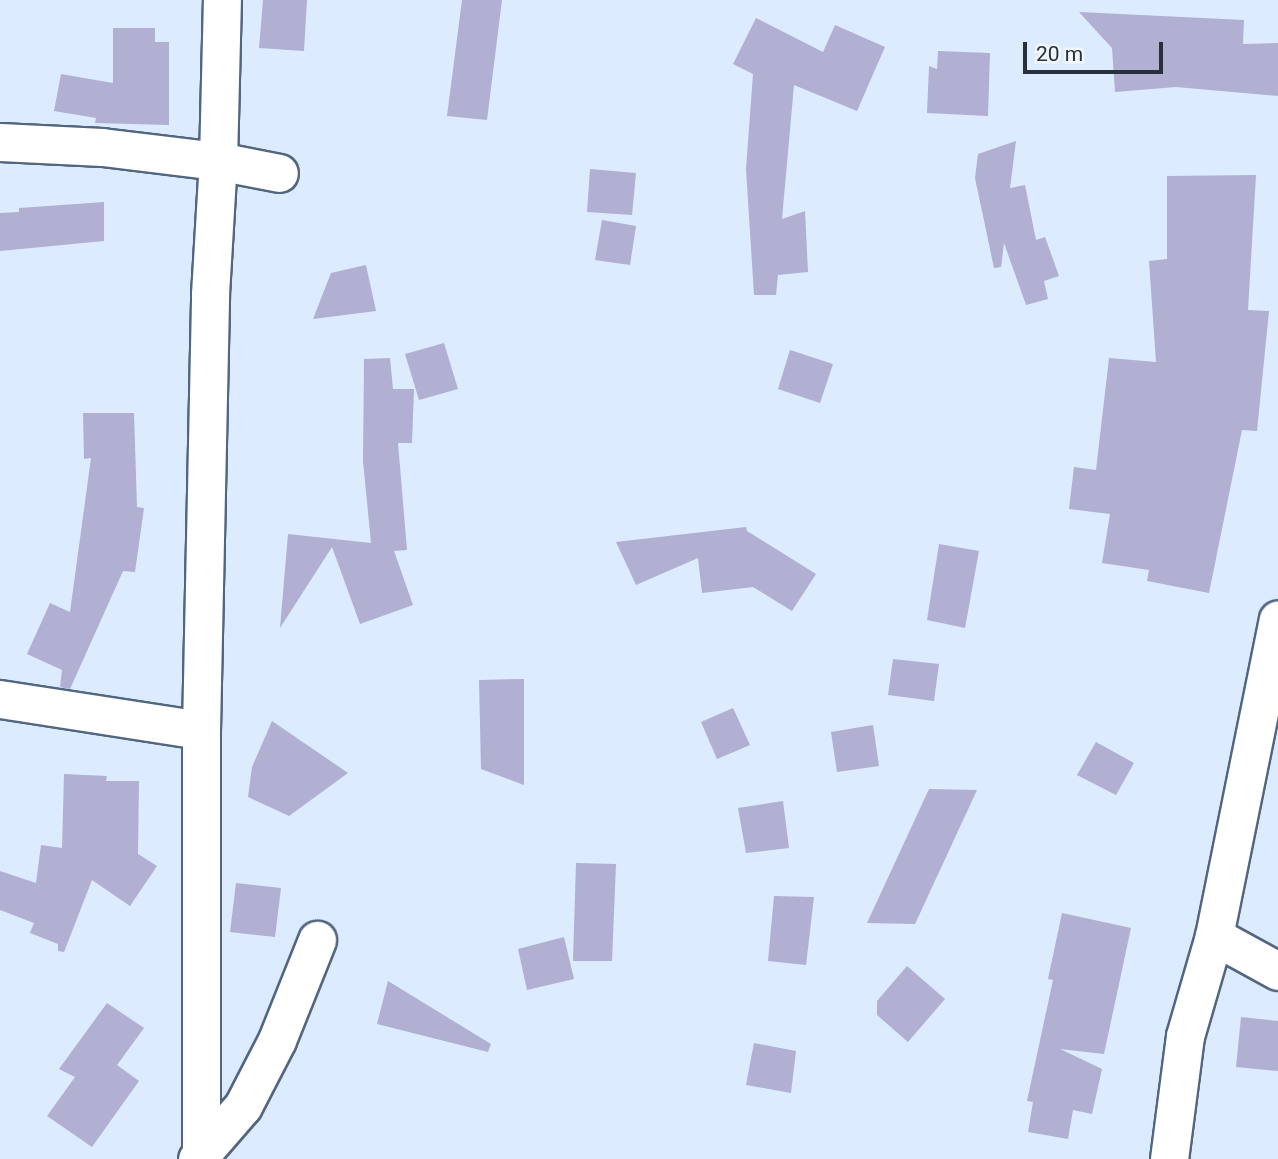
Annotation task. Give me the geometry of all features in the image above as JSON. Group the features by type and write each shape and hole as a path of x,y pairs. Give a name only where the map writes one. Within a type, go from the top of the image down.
{"street":[{"path":"199,1156 201,730 210,294 218,161 222,0"},
{"path":"0,142 102,147 218,161 279,173"},
{"path":"1169,1159 1185,1036 1214,936 1278,619"},
{"path":"0,699 201,730"},
{"path":"1214,936 1278,971"},
{"path":"199,1156 243,1106 277,1040 317,940"}],"building":[{"path":"263,0 307,0 304,51 259,48"},
{"path":"462,0 502,0 487,120 447,116"},
{"path":"1079,12 1244,20 1243,44 1278,43 1278,96 1176,87 1115,92 1112,48"},
{"path":"756,18 823,52 835,25 885,47 857,111 794,85 782,219 805,211 808,272 778,275 776,295 754,295 746,169 753,74 733,64"},
{"path":"113,28 155,28 155,42 169,42 169,125 95,123 96,118 54,111 61,74 113,83"},
{"path":"938,51 990,53 988,116 927,113 929,66 937,69"},
{"path":"1016,141 1010,188 1025,185 1036,240 1045,237 1059,276 1044,281 1048,299 1026,305 1004,243 1001,267 994,268 975,178 978,154"},
{"path":"590,169 636,173 632,215 587,212"},
{"path":"1256,175 1248,310 1269,311 1257,431 1242,430 1209,593 1147,581 1149,570 1102,563 1110,514 1069,509 1074,467 1096,470 1109,358 1156,362 1149,261 1167,259 1167,176"},
{"path":"104,202 104,241 0,251 0,213 19,212 19,208"},
{"path":"602,220 636,226 630,265 595,260"},
{"path":"366,265 376,311 313,319 331,273"},
{"path":"444,343 458,389 419,400 405,354"},
{"path":"790,350 833,364 820,403 778,389"},
{"path":"390,358 393,389 414,389 412,443 398,443 407,550 394,551 413,605 360,624 332,547 280,628 288,534 371,543 363,461 364,359"},
{"path":"83,413 134,413 137,507 144,508 135,572 123,571 70,689 60,687 62,670 27,654 50,603 70,612 91,458 84,459"},
{"path":"746,527 747,531 816,574 792,611 753,587 702,593 698,558 636,585 616,542"},
{"path":"939,544 979,551 965,628 927,620"},
{"path":"893,659 939,664 934,701 888,695"},
{"path":"524,679 524,785 481,769 479,680"},
{"path":"733,708 750,745 717,759 701,722"},
{"path":"272,721 348,773 289,816 248,797 252,767"},
{"path":"873,725 879,766 837,772 831,732"},
{"path":"1096,742 1134,763 1116,795 1077,775"},
{"path":"64,774 107,776 106,781 139,781 138,854 157,866 130,906 92,880 64,952 58,951 58,944 30,933 34,923 0,910 0,871 36,883 41,845 62,848"},
{"path":"929,789 977,790 915,924 867,923"},
{"path":"783,801 789,848 746,853 738,808"},
{"path":"576,863 616,864 612,961 573,961"},
{"path":"236,883 281,888 275,937 230,932"},
{"path":"774,896 814,897 806,965 768,961"},
{"path":"1062,913 1131,928 1104,1054 1060,1049 1102,1069 1092,1114 1073,1110 1068,1139 1028,1132 1033,1102 1027,1101 1053,980 1048,979"},
{"path":"564,937 574,979 527,990 518,949"},
{"path":"907,966 945,999 908,1042 877,1015 877,1001"},
{"path":"388,981 491,1044 488,1052 377,1024"},
{"path":"107,1003 144,1028 117,1065 139,1081 92,1147 47,1116 75,1077 59,1069"},
{"path":"1241,1017 1278,1021 1278,1071 1236,1067"},
{"path":"754,1043 796,1051 791,1093 746,1085"}]}
